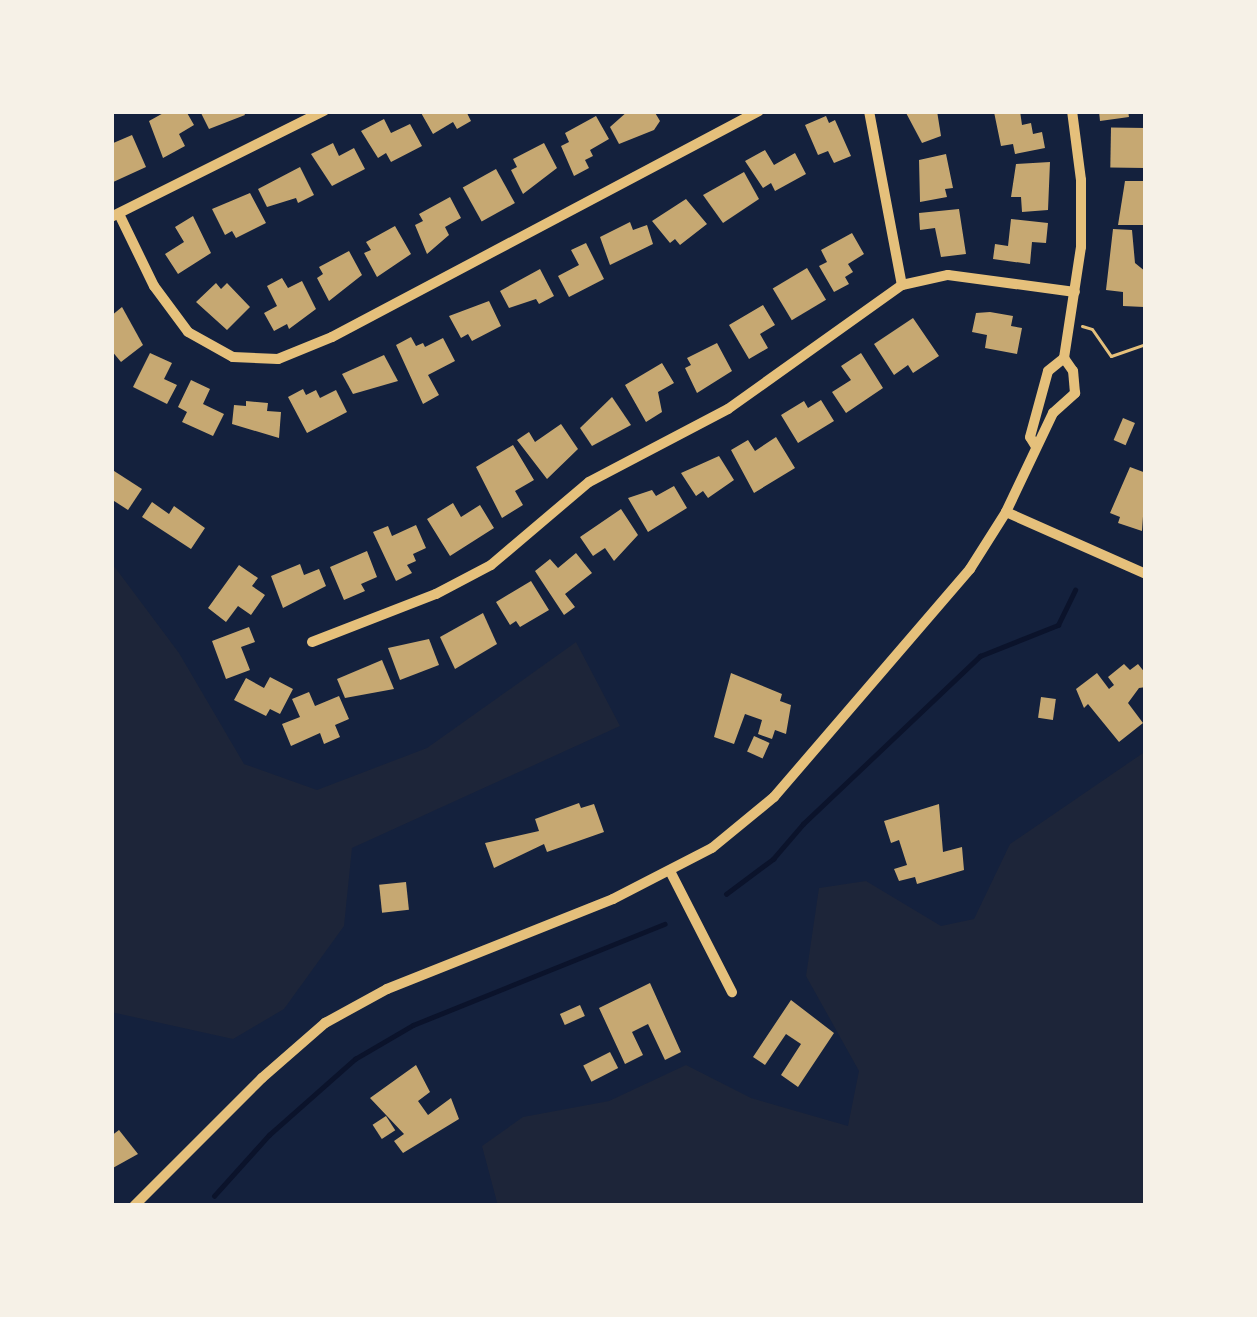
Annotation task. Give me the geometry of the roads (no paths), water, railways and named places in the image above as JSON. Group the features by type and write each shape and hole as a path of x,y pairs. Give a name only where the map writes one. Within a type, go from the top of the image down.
{"street":[{"path":"324,111 115,215 154,286 188,332 233,357 278,359 332,337 759,111"},
{"path":"869,111 902,285"},
{"path":"134,1206 262,1078 325,1023 430,970 671,873 712,848 774,797 970,569 1006,512 1053,413 1075,393 1073,371 1064,358 1076,292 1082,199 1072,111"},
{"path":"312,642 436,594 491,565 589,482 728,409 902,285 949,275 1076,292"},
{"path":"1034,445 1030,437 1048,371 1064,358"},
{"path":"1041,402 1053,413"},
{"path":"1006,512 1146,574"},
{"path":"671,873 731,992"},
{"path":"152,1192 163,1206"}],"waterway":[{"path":"726,894 773,859 803,824 980,656 1058,625 1075,590"},
{"path":"214,1196 269,1135 355,1059 413,1025 664,924"}]}
